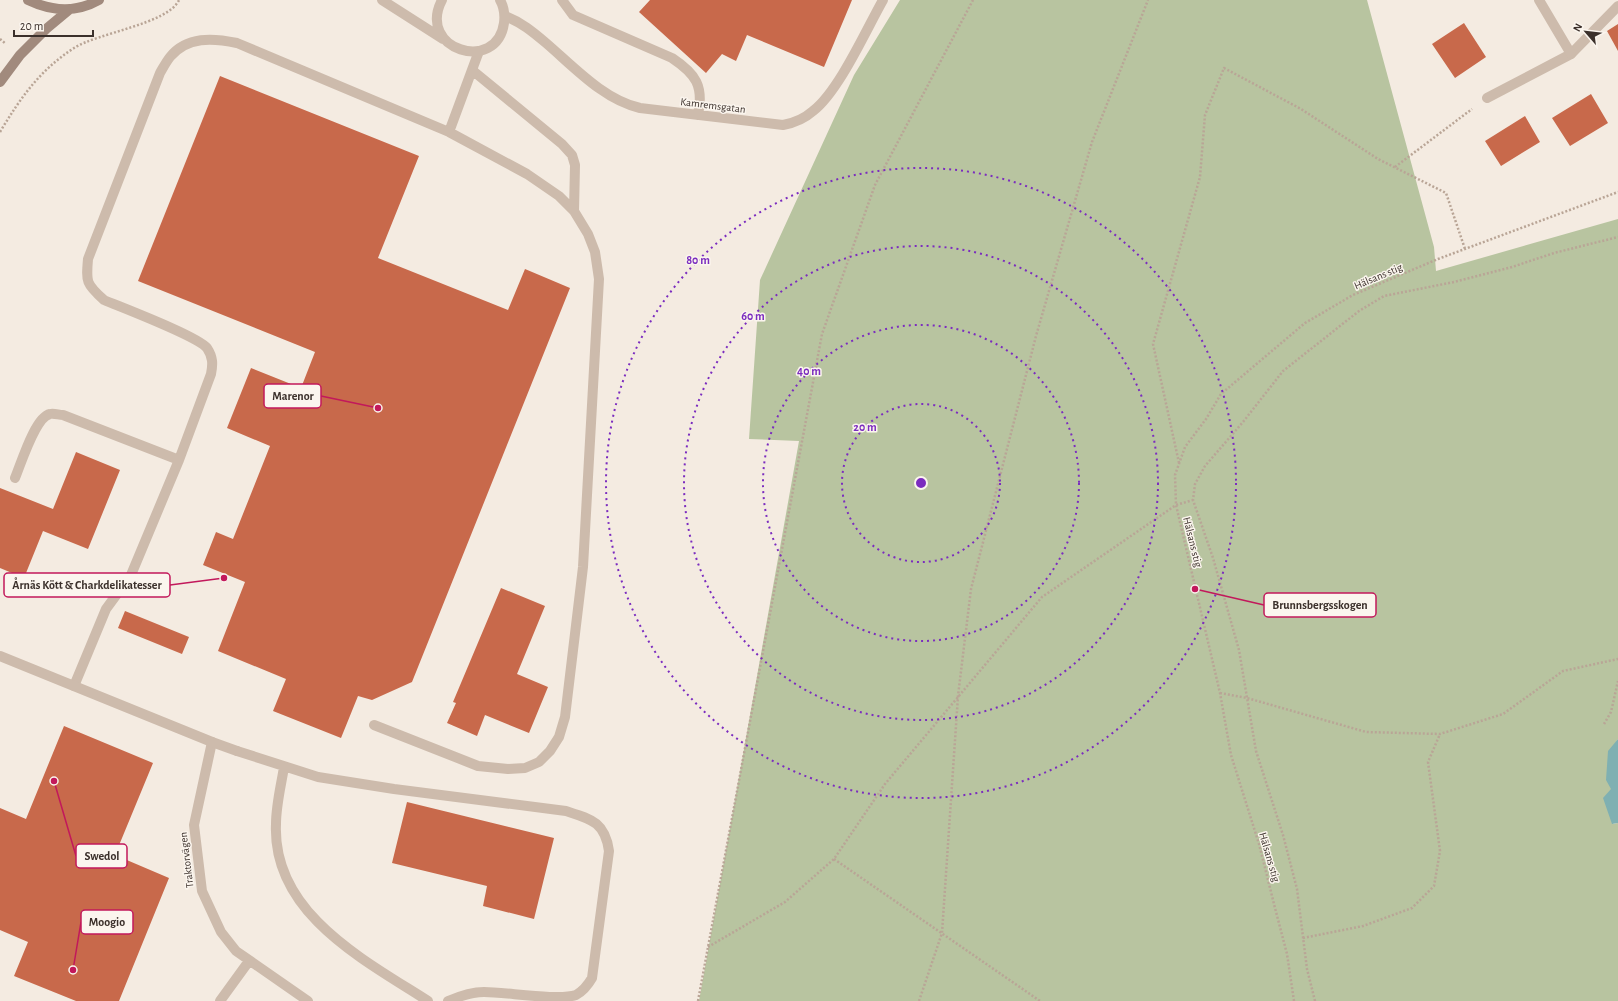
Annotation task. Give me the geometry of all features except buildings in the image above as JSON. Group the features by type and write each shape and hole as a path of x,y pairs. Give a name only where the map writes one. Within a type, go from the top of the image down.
{"main road":[{"path":"28,0 48,8 70,9 86,6 99,0"},
{"path":"0,82 20,55 46,29 70,9"}],"street":[{"path":"382,0 455,48 466,52 479,51 490,47 498,39 504,28 505,16 500,0"},
{"path":"442,0 438,8 437,20 439,31 446,41"},
{"path":"562,0 573,15 672,58 682,65 693,75 701,91 698,115"},
{"name":"Kamremsgatan","path":"505,16 525,26 606,94 627,105 640,108 783,125 802,119 814,110 836,83 883,0"},
{"path":"1539,0 1571,54"},
{"path":"1487,98 1571,54 1618,6"},
{"path":"74,686 106,609 132,575 179,460 211,374 213,360 206,347 193,338 104,300 94,291 87,279 88,259 160,73 170,57 186,44 200,40 217,39 237,43 449,132 527,174 559,196 574,210 595,252 599,279 582,567 565,717 559,737 550,751 539,762 525,768 508,770 478,766 374,725"},
{"path":"449,132 479,51"},
{"path":"472,70 562,144 572,155 575,165 574,210"},
{"path":"15,478 35,429 42,419 50,414 63,415 179,460"},
{"path":"0,656 212,742 284,767 318,776 394,789 566,811 589,819 599,826 607,838 609,851 592,978 587,987 575,996 561,1000 483,992 465,994 448,1001"},
{"name":"Traktorvägen","path":"212,742 194,825 202,891 221,932 236,951 308,1001"},
{"path":"284,767 276,824 278,852 286,880 301,904 325,930 356,955 428,1001"},
{"path":"220,1001 249,960"}],"path":[{"path":"0,132 18,103 40,75 75,47 164,14 178,3 179,0"},
{"path":"698,1001 822,334 875,185 973,0"},
{"path":"919,1001 942,933 958,696 971,589 1036,336 1092,142 1148,0"},
{"path":"1180,463 1153,344 1200,177 1205,114 1224,68 1301,109 1378,159 1446,193 1464,249"},
{"path":"1395,167 1487,98"},
{"name":"Hälsans stig","path":"1294,1001 1285,948 1259,844 1231,755 1220,693 1176,505 1175,475 1185,447 1221,394 1305,323 1353,295 1438,259 1618,192"},
{"path":"1315,1001 1307,969 1297,888 1283,835 1256,751 1239,650 1213,558 1193,500 1195,484 1205,466 1243,422 1283,371 1359,311 1384,296 1454,282 1512,267 1554,253 1618,237"},
{"path":"708,947 785,902 834,859 884,784 1042,597 1176,505 1193,500"},
{"path":"1220,693 1247,698 1366,732 1440,734 1503,714 1563,671 1618,658"},
{"path":"1604,724 1611,712 1618,681"},
{"path":"1303,938 1363,926 1412,908 1434,886 1440,851 1428,762 1440,734"},
{"path":"834,859 1040,1001"}],"green space":[{"path":"900,0 1367,0 1434,247 1436,271 1618,219 1618,739 1612,756 1611,792 1613,824 1618,823 1618,1001 699,1001 799,441 749,439 760,280 854,75"}],"water":[{"path":"1618,739 1618,823 1612,824 1603,798 1611,789 1606,780 1608,751"}],"place":[{"name":"Marenor","path":"378,408"},
{"name":"Årnäs Kött & Charkdelikatesser","path":"224,578"},
{"name":"Brunnsbergsskogen","path":"1195,589"},
{"name":"Swedol","path":"54,781"},
{"name":"Moogio","path":"73,970"}]}
